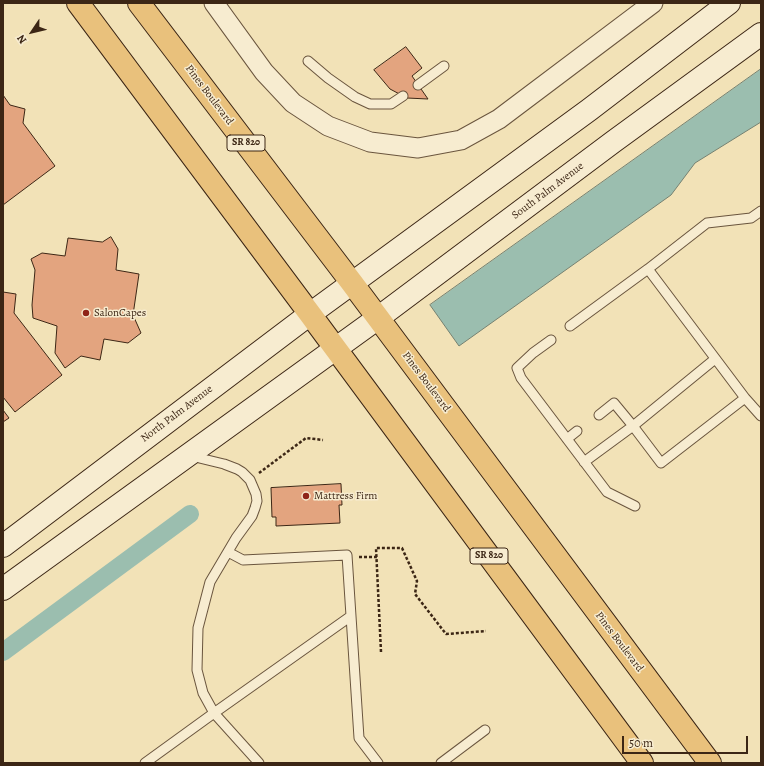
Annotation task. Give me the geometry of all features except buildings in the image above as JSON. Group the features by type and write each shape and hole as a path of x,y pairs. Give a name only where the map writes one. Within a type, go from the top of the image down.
{"highway":[{"name":"SR 820","path":"78,3 642,763"},
{"path":"123,3 169,42"},
{"name":"Pines Boulevard","path":"139,3 352,283 710,763"}],"main road":[{"path":"352,283 590,110 729,3"},
{"name":"South Palm Avenue","path":"336,349 613,142 761,34"},
{"name":"North Palm Avenue","path":"3,546 352,283"},
{"path":"3,589 336,349"}],"street":[{"path":"214,3 264,72 293,103 328,126 370,142 418,148 461,140 499,119 653,3"}],"lane":[{"path":"308,61 350,94 370,104 391,104 403,96"},
{"path":"418,85 444,66"},
{"path":"570,326 648,269 707,223 751,218 761,211"},
{"path":"648,269 715,359 761,416"},
{"path":"551,340 533,353 517,368 521,378 607,492 635,506"},
{"path":"584,462 633,426 715,359"},
{"path":"599,415 614,403 661,463 745,398"},
{"path":"567,439 577,431"},
{"path":"189,455 224,464 242,472 250,480 256,494 255,508 252,516 210,582 198,628 197,670 203,693 214,713 259,763"},
{"path":"228,552 243,560 347,556 359,738 378,763"},
{"path":"145,763 351,616"},
{"path":"441,763 485,730"}],"path":[{"path":"250,480 306,438 323,440"},
{"path":"381,652 376,548 402,548 417,581 415,594 446,634 486,631"},
{"path":"347,558 377,557"}],"shaded area":[{"path":"761,69 761,122 695,163 671,195 459,346 430,305"}],"waterway":[{"path":"3,652 190,514"}],"place":[{"name":"SalonCapes","path":"86,313"},
{"name":"Mattress Firm","path":"306,496"}]}
